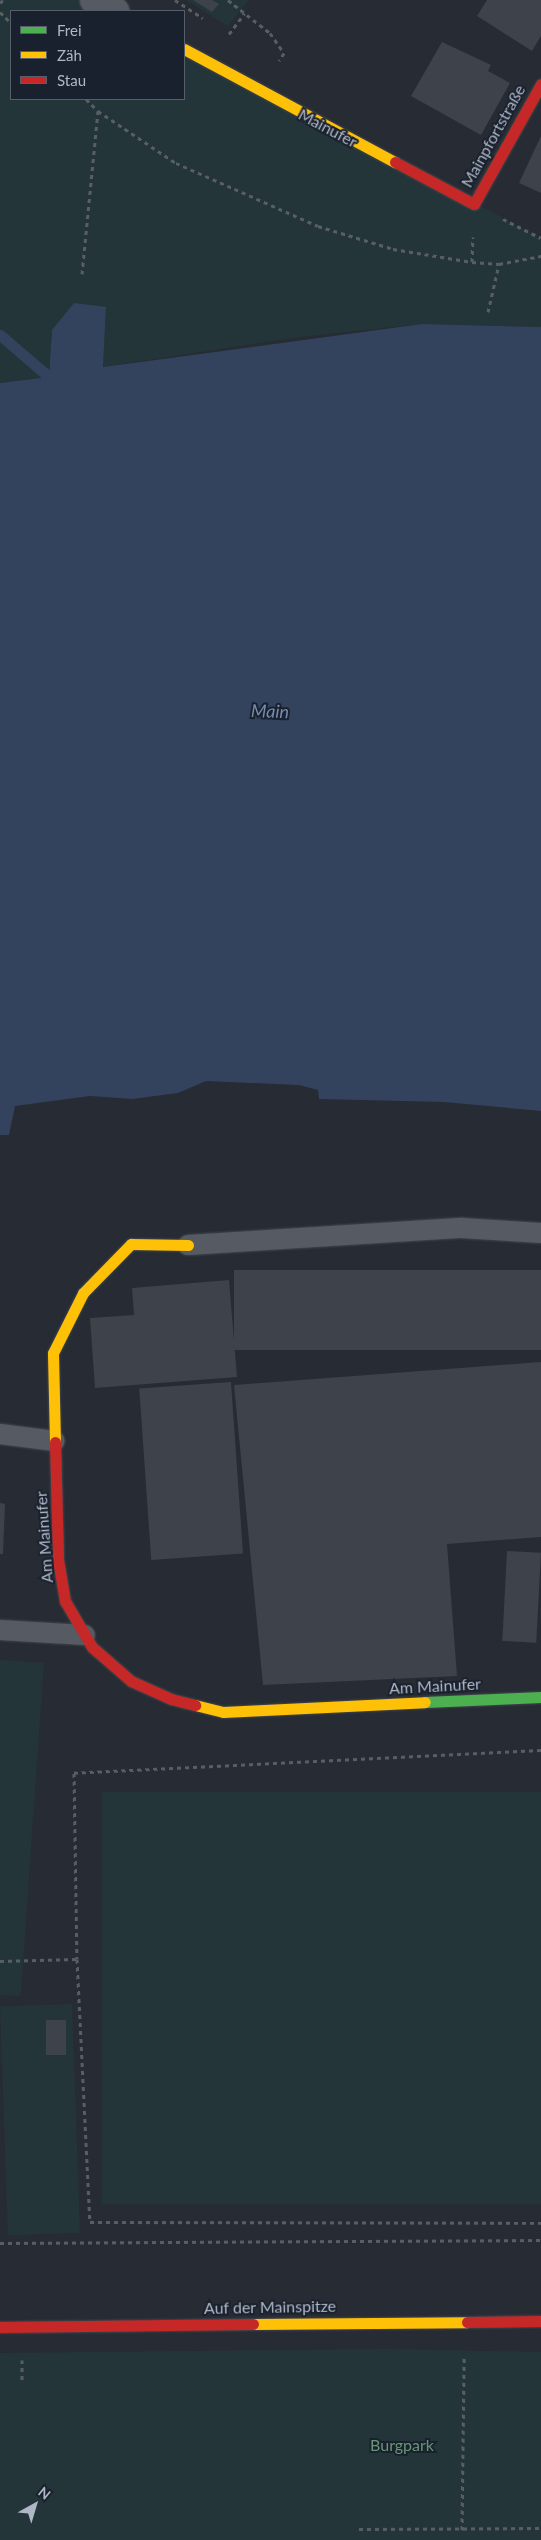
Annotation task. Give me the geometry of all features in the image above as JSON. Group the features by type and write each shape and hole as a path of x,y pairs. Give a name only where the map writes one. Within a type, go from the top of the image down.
{"street":[{"path":"94,0 113,10"},
{"name":"Mainufer","path":"185,50 474,204"},
{"name":"Mainpfortstraße","path":"474,204 538,98"},
{"name":"Am Mainufer","path":"188,1245 131,1244 84,1292 53,1353 58,1560 65,1601 92,1647 131,1681 171,1699 223,1712 541,1697"},
{"name":"Auf der Mainspitze","path":"0,2327 541,2321"}],"lane":[{"path":"188,1245 462,1228 541,1233"},
{"path":"0,1434 55,1441"},
{"path":"0,1630 85,1635"}],"path":[{"path":"0,3 3,0"},
{"path":"175,0 206,20"},
{"path":"228,0 270,33 284,53"},
{"path":"0,12 10,22"},
{"path":"221,30 229,34 245,13"},
{"path":"87,100 98,111 176,163 318,226 393,248 499,264 541,256"},
{"path":"82,274 98,111"},
{"path":"474,204 541,238"},
{"path":"488,312 499,264"},
{"path":"541,1750 74,1773 77,1960 90,2222 541,2223"},
{"path":"0,1961 77,1960"},
{"path":"0,2242 541,2240"},
{"path":"462,2530 464,2321"},
{"path":"359,2529 462,2530 541,2528"}],"green space":[{"path":"0,0 94,0 113,10 10,10 10,100 185,100 185,50 541,238 541,327 422,324 299,337 103,367 106,308 52,330 49,377 0,383"},
{"path":"186,0 249,0 228,26"},
{"path":"0,1660 44,1663 21,1996 0,1995"},
{"path":"102,1792 541,1792 541,2204 102,2204"},
{"path":"72,2004 80,2233 8,2235 0,2007"},
{"name":"Burgpark","path":"389,2349 541,2352 541,2540 0,2540 0,2353"}],"water":[{"name":"Main","path":"74,303 106,307 103,367 422,324 541,327 541,1111 444,1102 319,1099 318,1090 299,1085 206,1081 178,1093 132,1099 90,1096 15,1106 9,1135 0,1135 0,383 49,377 52,330"}],"building":[{"path":"193,0 212,0 219,4 212,12"},
{"path":"487,0 541,0 541,36 532,51 477,16"},
{"path":"442,42 491,65 488,71 510,83 481,135 411,96"},
{"path":"541,136 541,193 519,183"},
{"path":"234,1270 541,1270 541,1350 234,1350"},
{"path":"229,1280 237,1377 95,1388 90,1318 134,1315 132,1288"},
{"path":"541,1362 541,1537 447,1544 457,1676 263,1685 234,1385"},
{"path":"231,1382 243,1554 151,1560 139,1388"},
{"path":"0,1503 5,1504 3,1554 0,1554"},
{"path":"507,1551 541,1553 536,1643 502,1641"},
{"path":"46,2020 66,2020 66,2055 46,2055"}],"waterway":[{"path":"0,335 49,377"}],"traffic: fast":[{"path":"425,1702 541,1697"}],"traffic: slow":[{"path":"185,50 395,162"},
{"path":"55,1442 53,1353 83,1293 131,1244 188,1245"},
{"path":"195,1705 223,1712 425,1702"},
{"path":"253,2324 467,2322"}],"traffic: jam":[{"path":"395,162 474,204 541,84"},
{"path":"55,1442 58,1560 65,1601 92,1647 131,1681 171,1699 195,1705"},
{"path":"467,2322 541,2321"},
{"path":"0,2327 253,2324"}]}
